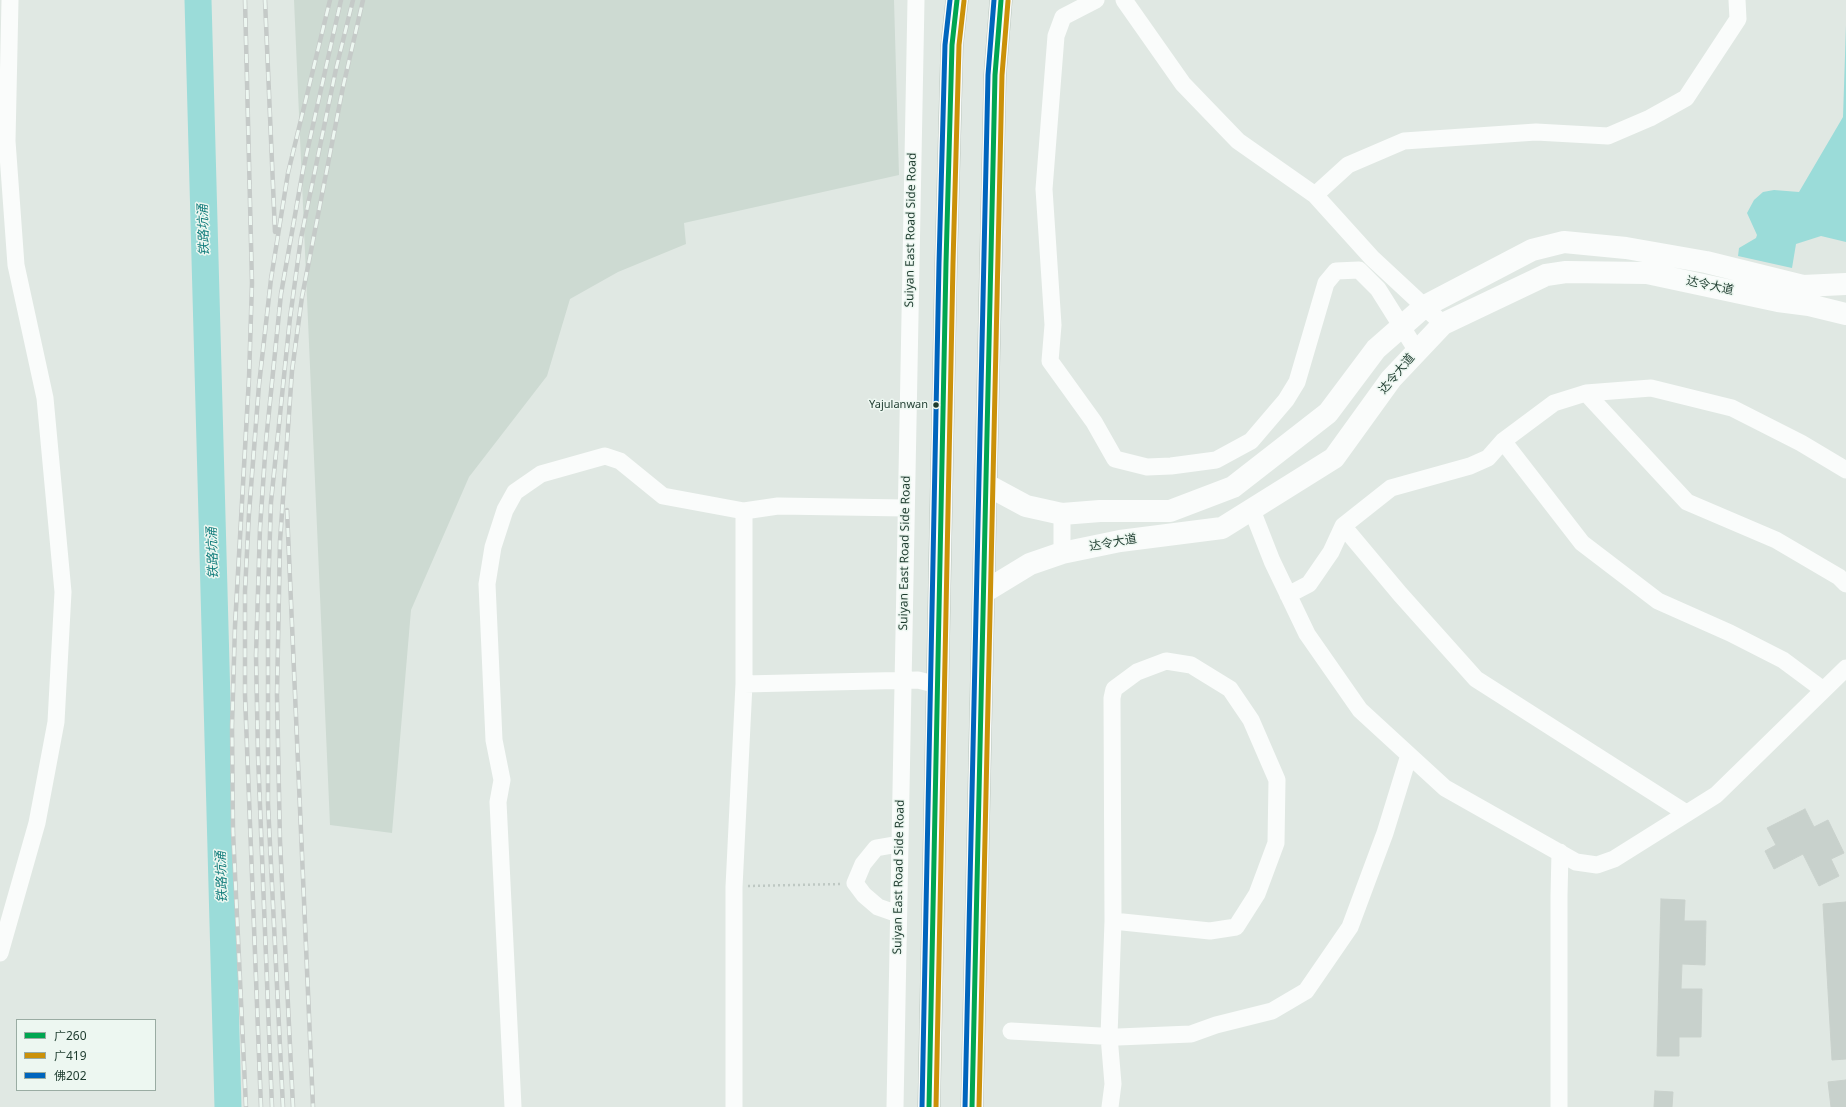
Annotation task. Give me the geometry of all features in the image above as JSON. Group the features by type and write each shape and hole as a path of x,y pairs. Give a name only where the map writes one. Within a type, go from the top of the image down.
{"main road":[{"path":"929,1107 952,45 957,0"},
{"path":"972,1107 995,75 1001,0"},
{"name":"达令大道","path":"987,485 1026,506 1062,514 1100,511 1170,511 1233,487 1328,413 1376,349 1424,306 1532,250 1564,242 1626,248 1699,261 1780,291 1809,305 1846,314"},
{"name":"达令大道","path":"984,592 1030,564 1062,553 1120,541 1222,528 1334,458 1391,379 1443,324 1546,275 1566,272 1647,272 1780,291 1803,286 1846,284"}],"street":[{"path":"0,953 37,822 56,722 63,592 45,398 16,264 7,141 10,0"},
{"name":"Suiyan East Road Side Road","path":"895,1107 916,0"},
{"path":"1096,0 1064,17 1056,36 1044,189 1053,324 1050,361 1094,422 1115,459 1147,467 1170,466 1216,460 1251,441 1286,400 1297,382 1326,283 1336,271 1359,270 1378,289 1417,351"},
{"path":"1124,0 1183,84 1233,135 1315,195 1372,258 1443,324"},
{"path":"1315,195 1348,165 1404,141 1536,132 1608,136 1650,118 1686,98 1738,19 1737,0"},
{"path":"1288,595 1309,584 1331,552 1343,526 1391,488 1470,466 1488,458 1503,441 1554,403 1586,393 1651,388 1732,408 1801,443 1846,470"},
{"path":"1586,393 1687,502 1776,540 1840,577 1846,584"},
{"path":"1503,441 1582,543 1658,601 1730,633 1783,660 1822,689"},
{"path":"513,1107 498,802 502,780 494,740 487,584 493,547 505,510 515,492 541,474 605,456 620,461 663,496 744,511 778,506 906,508"},
{"path":"1252,510 1272,561 1307,634 1360,710 1445,788 1576,862 1597,865 1614,859 1716,794 1822,689 1846,668"},
{"path":"734,1107 734,887 744,684 744,511"},
{"path":"1062,514 1062,553"},
{"path":"1343,526 1400,594 1476,679 1686,813"},
{"path":"1110,1107 1113,1084 1109,1036 1112,921 1112,698 1114,689 1137,672 1166,661 1191,665 1230,689 1251,720 1277,780 1276,843 1257,894 1236,927 1210,931 1112,921"},
{"path":"744,684 918,680 938,685"},
{"path":"1012,1031 1109,1036 1191,1034 1216,1025 1272,1011 1306,991 1350,927 1385,833 1408,754"},
{"path":"898,914 878,907 864,895 855,883 863,864 876,848 899,844"},
{"path":"1559,1107 1558,896 1560,852"}],"path":[{"path":"734,887 855,883"}],"shaded area":[{"path":"294,0 894,0 899,175 684,223 686,244 618,272 570,299 547,376 469,477 411,610 392,833 330,825"}],"water":[{"path":"1846,25 1846,242 1821,236 1796,244 1792,268 1738,256 1739,248 1756,238 1757,235 1747,213 1754,200 1763,192 1774,190 1799,192 1843,117"}],"building":[{"path":"1805,809 1814,827 1828,820 1844,853 1831,859 1839,876 1819,886 1803,854 1774,869 1765,851 1776,845 1767,828"},
{"path":"1661,899 1685,900 1684,921 1706,921 1705,965 1682,964 1681,989 1702,989 1701,1037 1679,1037 1679,1056 1657,1056"},
{"path":"1846,902 1846,1059 1832,1060 1823,904"},
{"path":"1846,1080 1846,1107 1831,1107 1828,1082"},
{"path":"1655,1091 1673,1092 1672,1107 1654,1107"}],"waterway":[{"name":"铁路坑涌","path":"198,0 228,1107"}],"railway":[{"path":"245,0 252,283 249,378 235,626 232,726 233,832 246,1107"},
{"path":"265,0 275,232"},
{"path":"261,1107 245,695 245,591 249,513 259,385 271,279 288,173 330,0"},
{"path":"272,1107 258,755 256,655 260,528 266,441 281,294 303,170 341,0"},
{"path":"283,1107 268,804 268,593 271,502 290,318 301,238 336,69 353,0"},
{"path":"293,1107 280,841 277,695 280,541 292,371 302,297 343,87 363,0"},
{"path":"287,510 313,1107"}],"transit line":[{"name":"佛202","path":"922,1107 939,263 945,45 950,0"},
{"name":"广260","path":"929,1107 946,263 952,45 957,0"},
{"name":"佛202","path":"965,1107 988,75 994,0"},
{"name":"广260","path":"972,1107 995,75 1001,0"},
{"name":"广419","path":"936,1107 953,263 959,45 964,1"},
{"name":"广419","path":"979,1107 1002,75 1008,1"}],"place":[{"name":"Yajulanwan","path":"936,405"}]}
